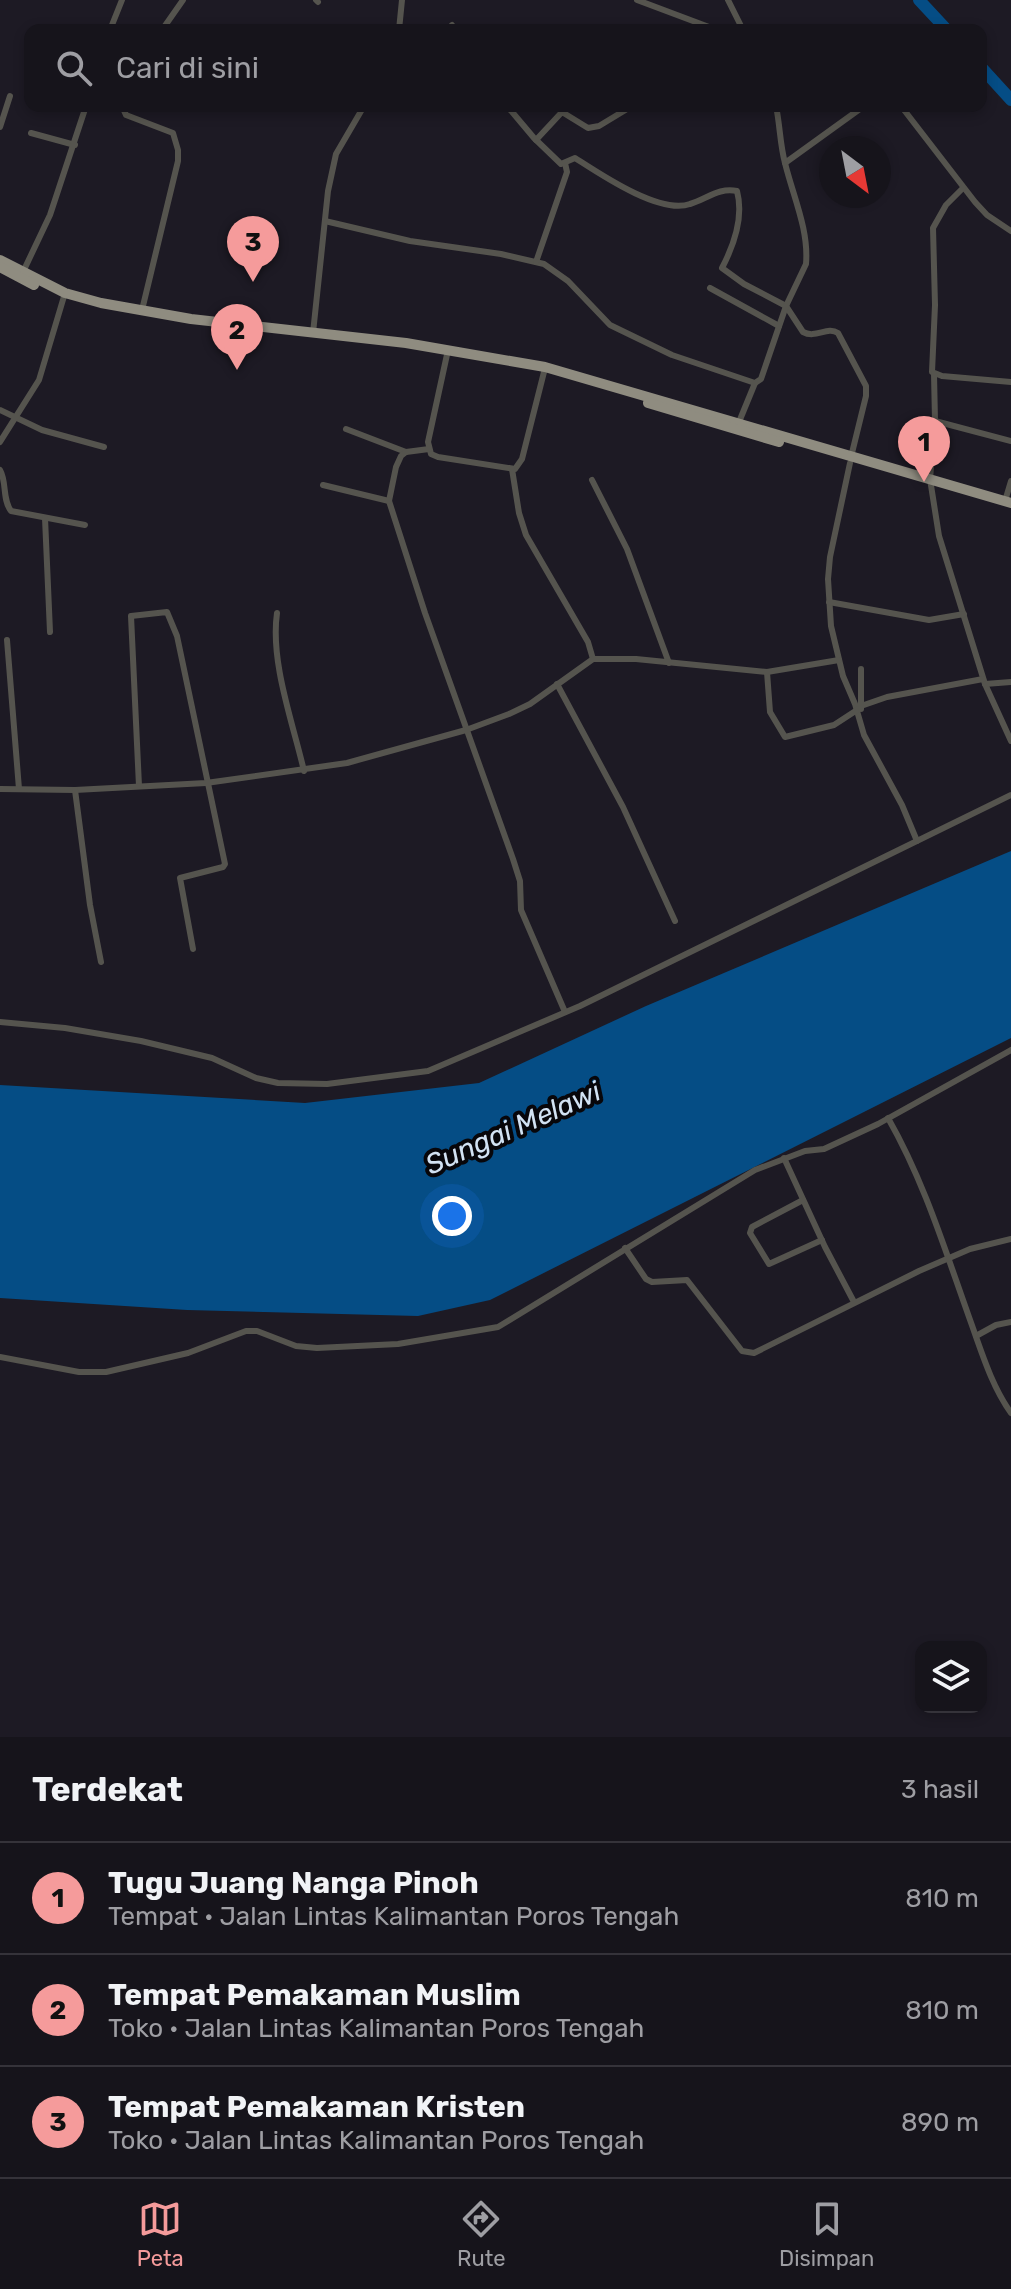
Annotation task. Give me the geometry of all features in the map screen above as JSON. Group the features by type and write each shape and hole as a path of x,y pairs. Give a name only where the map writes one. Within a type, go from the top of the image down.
{"main road":[{"path":"0,260 64,295 101,303 203,321 313,333 545,367 739,422 850,460"},
{"path":"0,267 64,295 190,325 447,353 544,372 1009,505"}],"street":[{"path":"112,24 122,0"},
{"path":"169,0 178,7"},
{"path":"166,24 183,0"},
{"path":"400,24 402,0"},
{"path":"637,0 701,24"},
{"path":"728,0 740,24"},
{"path":"0,127 10,96"},
{"path":"23,272 50,215 84,112"},
{"path":"125,112 173,133 178,150 142,310"},
{"path":"313,333 336,154 360,112"},
{"path":"512,112 561,164 575,158 649,199 672,205 690,205 721,190 737,191 739,216 736,233 723,270 786,306 803,332 814,336 829,330 838,333 863,377 866,396 830,557 831,626 843,676 858,705"},
{"path":"536,140 562,112 588,128 599,126 622,112"},
{"path":"739,422 755,383 761,379 786,306 807,258 777,112"},
{"path":"785,163 856,112"},
{"path":"906,112 963,188 987,215 1011,231"},
{"path":"31,133 75,145"},
{"path":"536,262 567,172 565,163"},
{"path":"963,188 946,205 933,228 935,421 931,482 939,536 984,682 1011,741"},
{"path":"325,221 410,241 501,254 553,268 610,325 672,355 755,383"},
{"path":"710,288 779,326"},
{"path":"0,442 39,380 64,295"},
{"path":"447,353 429,449 438,457 512,469"},
{"path":"512,469 522,459 544,372"},
{"path":"934,374 1011,382"},
{"path":"0,410 42,430 104,447"},
{"path":"935,421 1011,441"},
{"path":"346,429 406,452 429,449"},
{"path":"406,452 396,467 389,501 520,881 521,910 565,1012"},
{"path":"512,469 526,535 588,642 593,659"},
{"path":"0,470 11,511 85,525"},
{"path":"592,480 627,549 669,663"},
{"path":"1009,505 1011,481"},
{"path":"323,485 389,501"},
{"path":"45,518 50,632"},
{"path":"829,602 929,620 964,614"},
{"path":"139,786 131,616 167,612 177,636 225,864 180,878 193,949"},
{"path":"277,613 279,666 304,771"},
{"path":"7,640 19,789"},
{"path":"0,789 75,790 206,783 347,763 466,730 530,704 593,659 767,672 839,660"},
{"path":"861,669 858,705 864,735 902,805 917,841"},
{"path":"767,672 770,712 785,737 834,725 858,705 887,697 984,682 1011,682"},
{"path":"557,684 623,807 675,921"},
{"path":"75,790 101,962"},
{"path":"0,1022 107,1034 212,1058 256,1078 308,1085 428,1071 565,1012 1011,795"},
{"path":"0,1357 79,1372 106,1372 188,1353 246,1331 257,1331 296,1346 317,1348 398,1344 481,1331 510,1321 755,1170 784,1158 824,1149 888,1118 1011,1050"},
{"path":"888,1118 907,1151 992,1379 1011,1413"},
{"path":"784,1158 854,1302"},
{"path":"803,1200 752,1227 750,1233 767,1263 772,1264 822,1240"},
{"path":"625,1248 646,1279 652,1282 687,1280 742,1351 754,1353 854,1302 970,1249 1011,1239"},
{"path":"976,1336 996,1325 1011,1322"}],"water":[{"name":"Sungai Melawi","path":"1011,851 1011,1038 490,1300 418,1316 187,1310 0,1298 0,1085 305,1103 479,1083 646,1006"}],"waterway":[{"path":"919,0 941,24"},
{"path":"987,74 1011,100"}],"place":[{"name":"Tempat Pemakaman Kristen","path":"253,282"},
{"name":"Tempat Pemakaman Muslim","path":"237,370"},
{"name":"Tugu Juang Nanga Pinoh","path":"924,482"}]}
